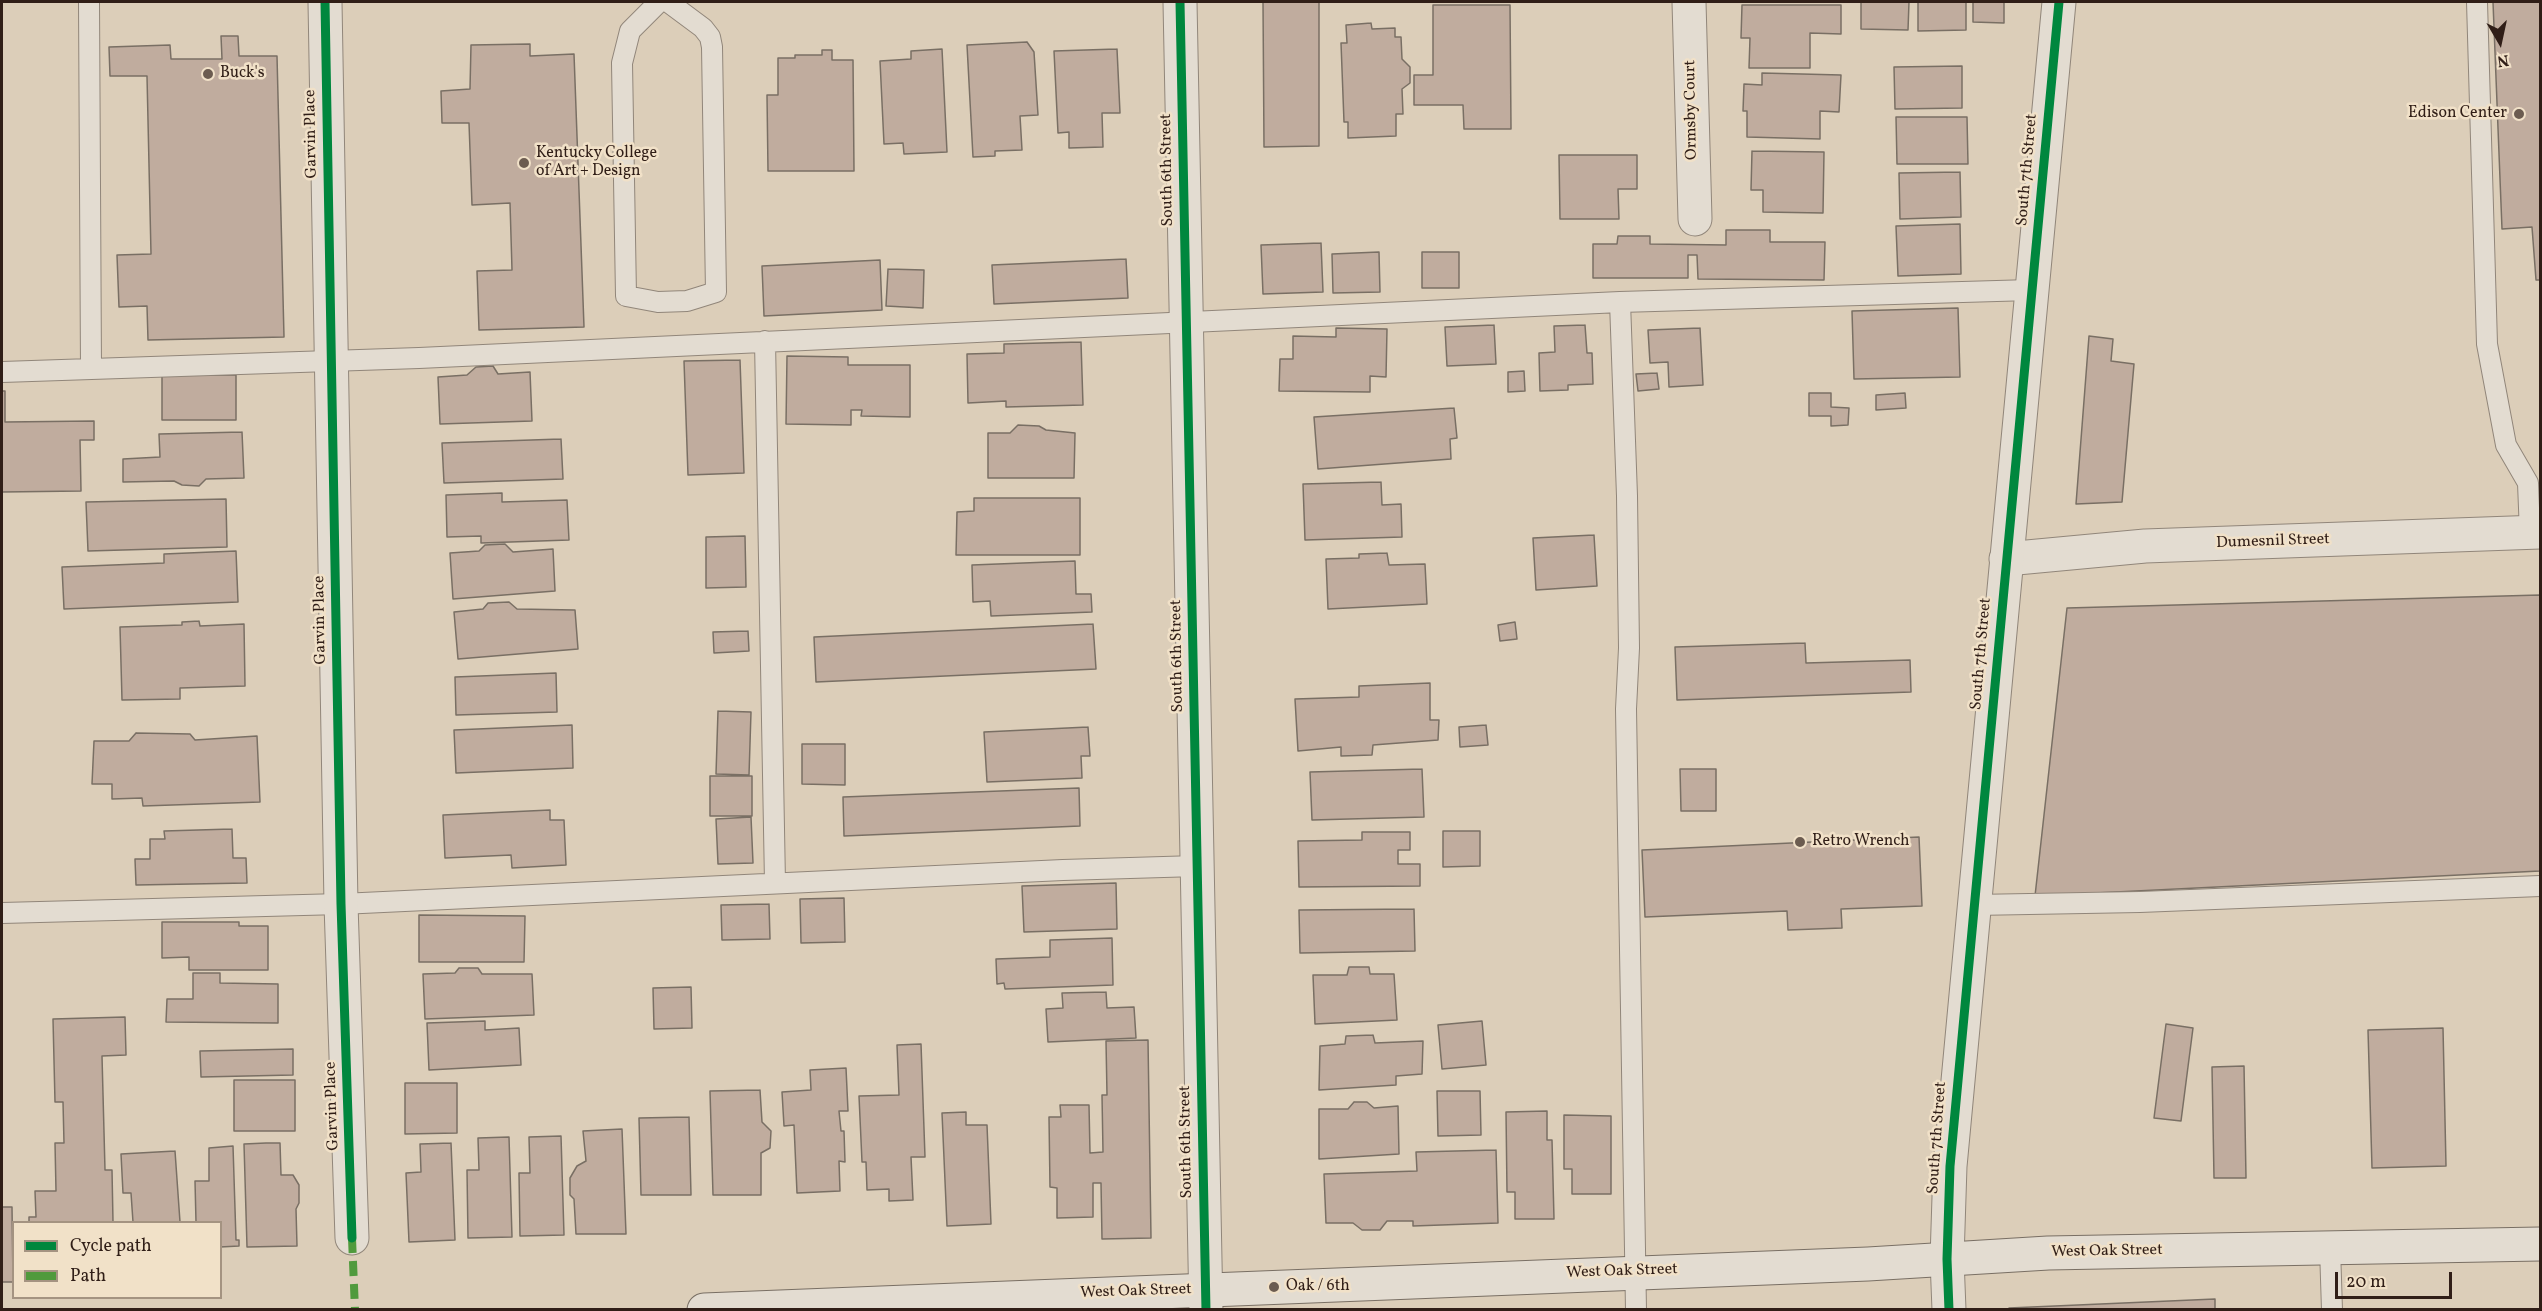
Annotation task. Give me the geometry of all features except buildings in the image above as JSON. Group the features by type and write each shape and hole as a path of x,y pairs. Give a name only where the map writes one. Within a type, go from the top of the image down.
{"street":[{"name":"Garvin Place","path":"325,2 341,904 352,1238"},
{"name":"South 6th Street","path":"1180,2 1206,1300"},
{"name":"Ormsby Court","path":"1689,2 1695,219"},
{"name":"South 7th Street","path":"1949,1310 1947,1258 1950,1166 2059,2"},
{"name":"Dumesnil Street","path":"2006,559 2145,546 2535,532"},
{"name":"West Oak Street","path":"704,1310 1206,1300 1635,1271 1868,1264 2048,1253 2541,1244"}],"lane":[{"path":"88,2 91,369"},
{"path":"659,2 630,31 622,63 626,296 658,302 687,301 717,292 712,47 710,37 703,28 669,2"},
{"path":"2477,2 2487,344 2506,445 2528,483 2535,532"},
{"path":"2,372 331,361 1620,302 2031,290"},
{"path":"1620,302 1627,496 1629,648 1626,709 1636,1310"},
{"path":"765,341 775,883"},
{"path":"2,913 341,904 1197,866"},
{"path":"1974,905 2140,902 2541,886"},
{"path":"2330,1248 2332,1310"}],"marked path":[{"path":"352,1238 355,1310"}],"cycle path":[{"path":"325,2 341,904 352,1238"},
{"path":"1180,2 1206,1310"},
{"path":"1949,1310 1947,1259 1950,1166 2059,2"}],"place":[{"name":"Buck's","path":"208,74"},
{"name":"Edison Center","path":"2519,114"},
{"name":"Kentucky College of Art + Design","path":"524,163"},
{"name":"Retro Wrench","path":"1800,842"},
{"name":"Oak / 6th","path":"1274,1287"}]}
